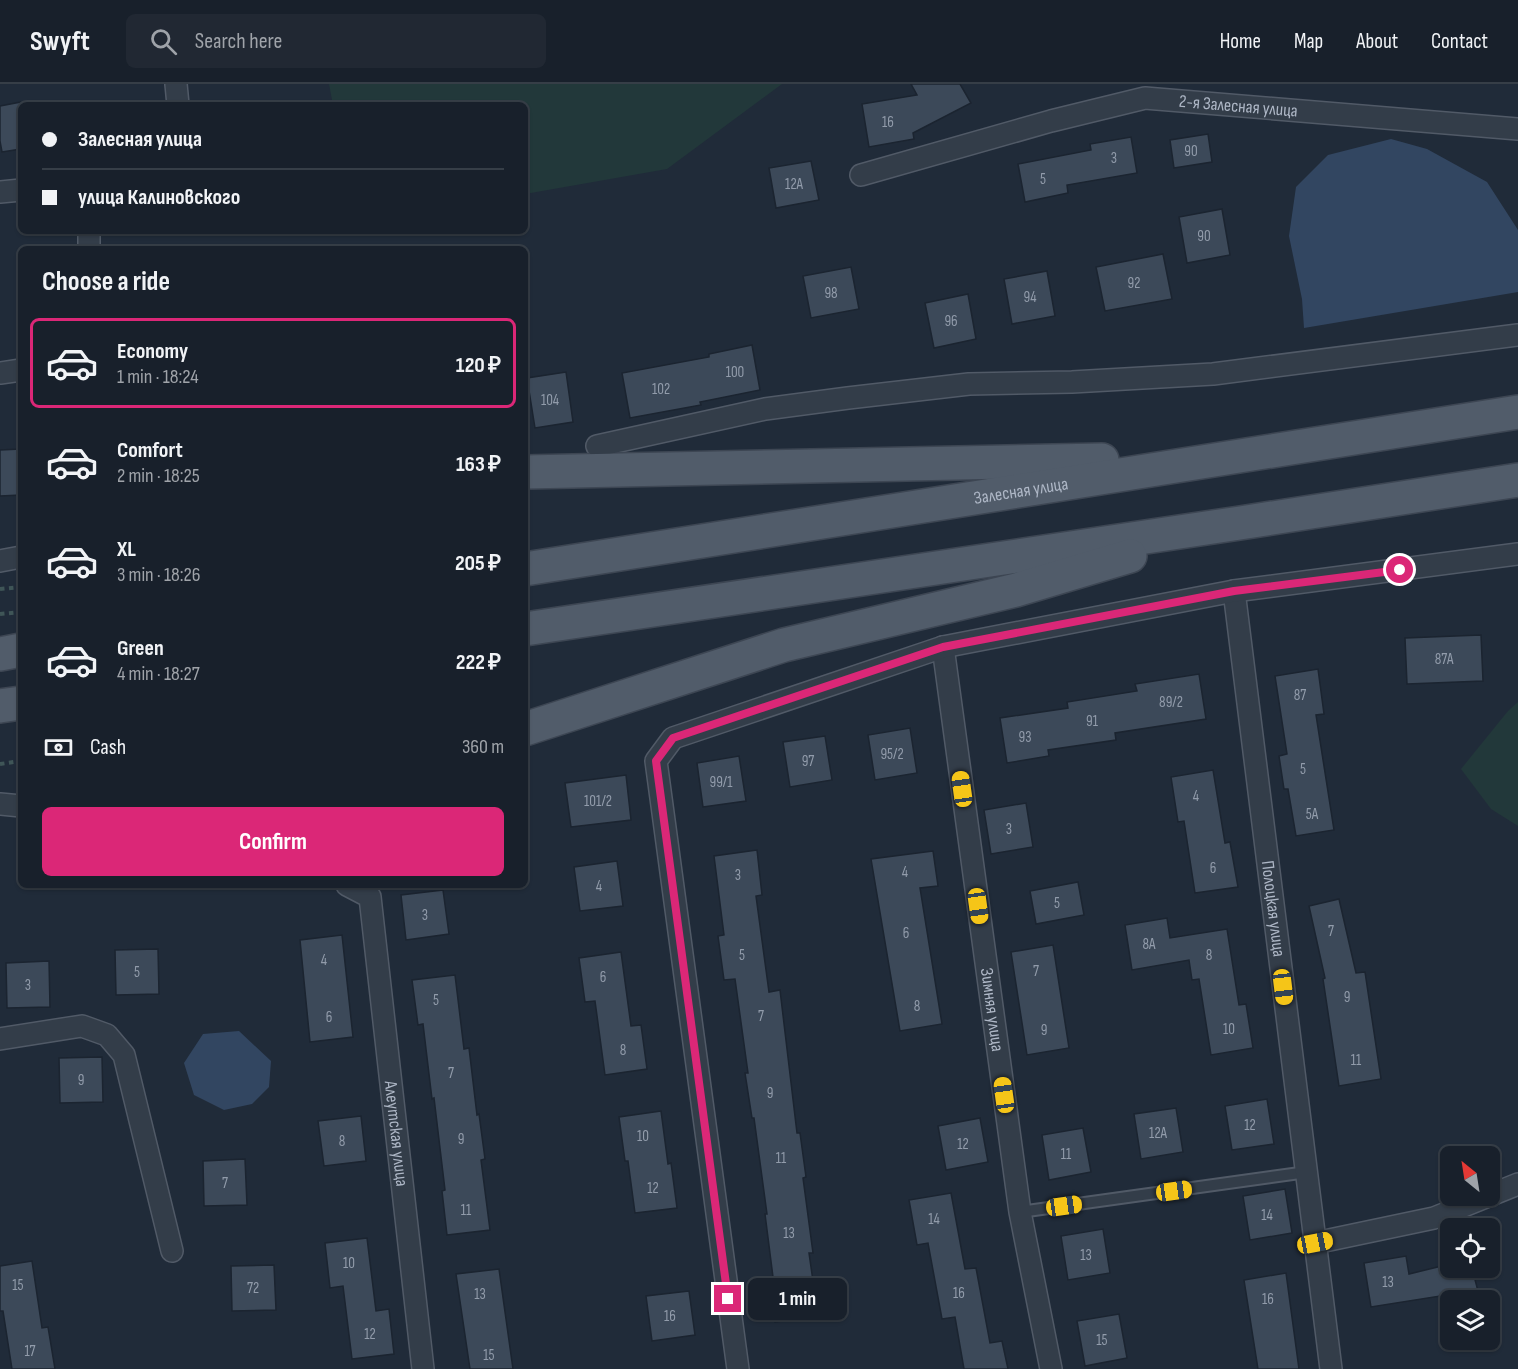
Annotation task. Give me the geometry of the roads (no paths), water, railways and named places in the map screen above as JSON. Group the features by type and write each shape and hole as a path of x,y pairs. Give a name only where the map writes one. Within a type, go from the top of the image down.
{"main road":[{"name":"Залесная улица","path":"528,569 1518,412"},
{"path":"528,472 1224,457"},
{"path":"528,629 1518,480"},
{"path":"528,728 784,645 1016,590 1240,523"},
{"path":"0,654 18,651"},
{"path":"0,706 18,703"}],"street":[{"path":"176,84 178,102"},
{"name":"2-я Залесная улица","path":"861,175 1051,121 1145,98 1518,129"},
{"path":"0,192 18,190"},
{"path":"597,446 765,409 969,384 1072,382 1213,374 1518,335"},
{"path":"0,373 18,370"},
{"path":"738,1369 656,761 673,738 943,647 1234,591 1518,554"},
{"path":"0,561 18,557"},
{"name":"Полоцкая улица","path":"1234,591 1331,1369"},
{"name":"Зимняя улица","path":"943,647 1020,1212 1051,1369"},
{"path":"0,804 18,806"},
{"name":"Алеутская улица","path":"353,888 370,897 423,1369"},
{"path":"0,1039 82,1026 107,1035 124,1055 172,1251"},
{"path":"1315,1243 1434,1218 1518,1184"}],"lane":[{"path":"1020,1212 1307,1173"}],"water":[{"path":"1391,139 1427,149 1487,182 1518,230 1518,292 1304,328 1302,299 1289,236 1296,187 1328,155"},
{"path":"239,1031 271,1061 269,1087 252,1104 224,1110 194,1095 184,1063 203,1034"}]}
